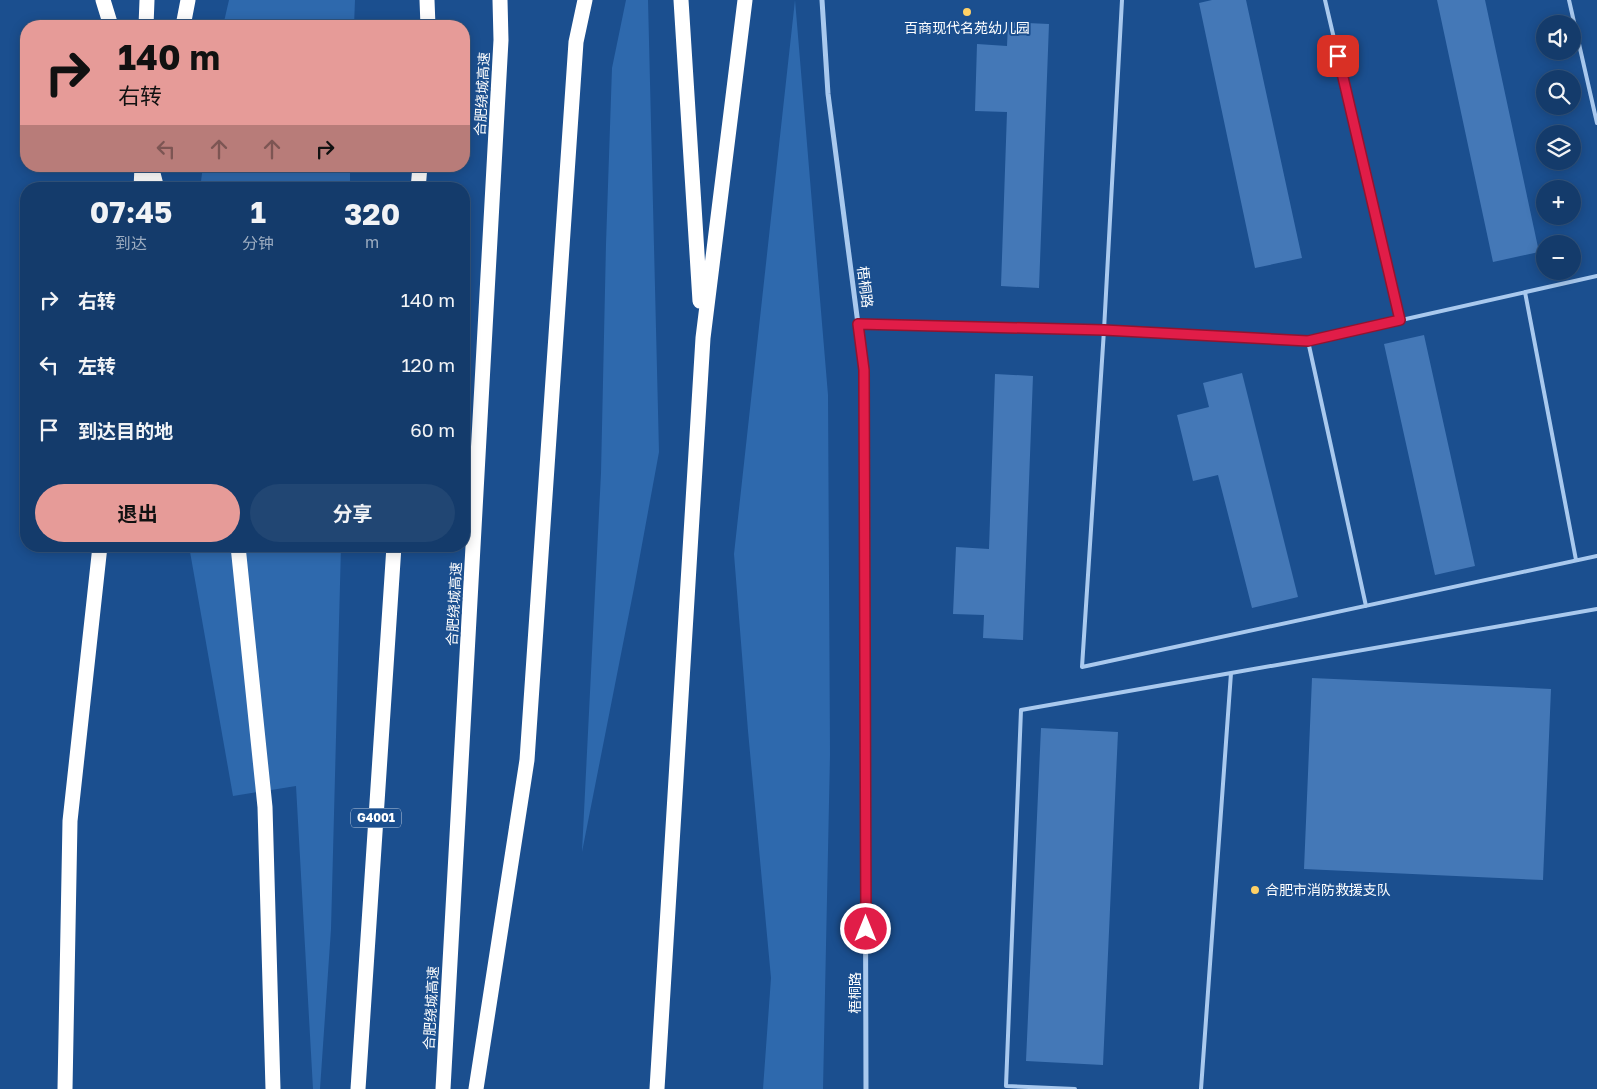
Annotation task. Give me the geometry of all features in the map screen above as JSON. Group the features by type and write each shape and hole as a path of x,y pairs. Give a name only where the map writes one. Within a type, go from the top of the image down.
{"highway":[{"path":"103,0 109,20"},
{"path":"146,20 147,0"},
{"path":"184,20 188,0"},
{"path":"427,0 428,20"},
{"name":"合肥绕城高速","path":"442,1089 502,40 500,0"},
{"path":"476,1089 527,760 576,42 585,0"},
{"path":"681,0 703,338"},
{"path":"657,1089 703,338 745,0"},
{"path":"65,1089 70,821 99,552"},
{"path":"239,552 265,807 273,1089"},
{"name":"G4001","path":"358,1089 394,552"}],"street":[{"name":"梧桐路","path":"822,0 828,94 864,370 866,1089"}],"lane":[{"path":"1122,0 1104,330 1082,667 1597,556"},
{"path":"1325,0 1400,320"},
{"path":"1569,0 1597,123"},
{"path":"858,324 1104,330 1308,341 1597,276"},
{"path":"1525,292 1576,560"},
{"path":"1308,341 1366,606"},
{"path":"1075,1089 1006,1086 1021,710 1597,609"},
{"path":"1201,1089 1231,673"}],"shaded area":[{"path":"229,0 355,0 354,20 224,20"},
{"path":"626,0 648,0 659,452 582,852 601,473 612,68"},
{"path":"795,0 828,395 830,755 823,1089 763,1089 771,978 734,554"},
{"path":"202,172 350,172 350,182 201,182"},
{"path":"190,552 341,552 331,929 320,1089 313,1089 296,786 233,796"}],"building":[{"path":"1212,0 1246,0 1302,258 1255,268 1199,3"},
{"path":"1437,0 1485,0 1536,238 1536,253 1493,262"},
{"path":"1008,22 1049,24 1039,288 1001,286 1007,112 975,111 977,44 1007,46"},
{"path":"1424,335 1475,566 1435,575 1384,344"},
{"path":"1242,373 1298,597 1252,608 1218,475 1193,481 1177,415 1209,407 1203,383"},
{"path":"995,374 1033,376 1023,640 983,638 984,615 953,614 956,547 989,549"},
{"path":"1312,678 1551,689 1543,880 1304,869"},
{"path":"1041,728 1118,732 1103,1065 1026,1061"}],"place":[{"name":"百商现代名苑幼儿园","path":"967,12"},
{"name":"合肥市消防救援支队","path":"1255,890"}],"route":[{"path":"866,929 864,370 858,324 1104,330 1308,341 1400,320 1338,56"}]}
